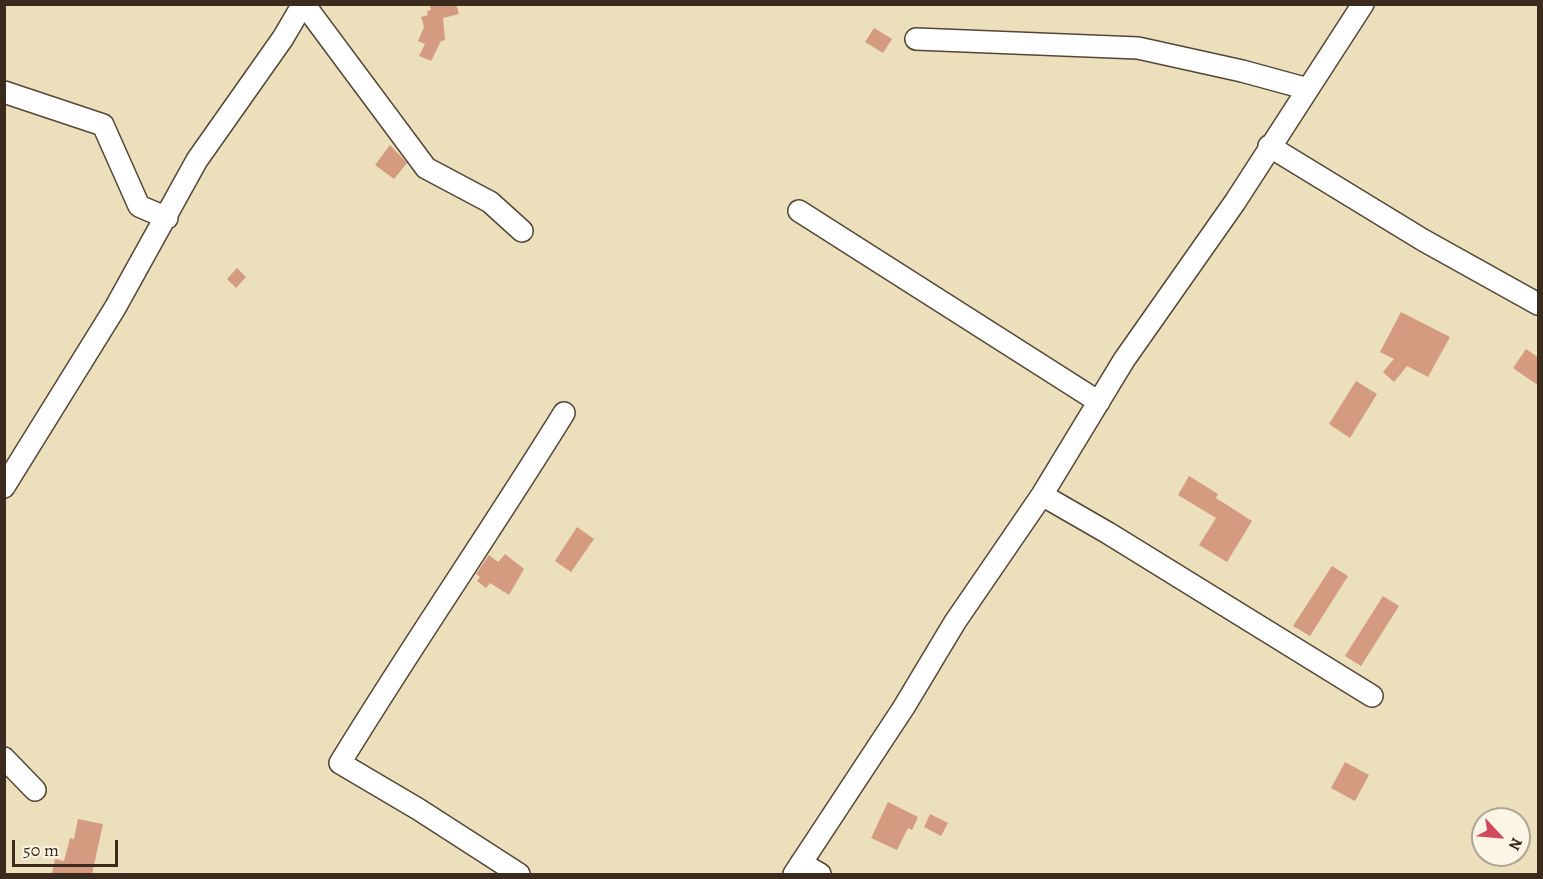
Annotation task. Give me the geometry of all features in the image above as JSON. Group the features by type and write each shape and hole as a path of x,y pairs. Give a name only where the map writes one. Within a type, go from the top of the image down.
{"street":[{"path":"4,487 61,398 167,218 197,160 283,38 303,4 426,168 490,202 522,231"},
{"path":"820,874 797,869 904,707 955,622 1042,495 1162,302 1235,202 1269,146 1364,4"},
{"path":"916,39 1058,47 1138,48 1242,71 1308,89"},
{"path":"4,92 103,126 139,206 167,218"},
{"path":"1269,146 1423,240 1539,304"},
{"path":"799,211 1099,402"},
{"path":"519,874 418,809 340,763 412,646 501,515 564,413"},
{"path":"1042,495 1118,539 1372,696"},
{"path":"4,758 35,790"}],"building":[{"path":"429,4 456,4 459,14 443,18 445,40 441,41 431,61 419,56 425,44 418,41 424,27 421,17 428,15 427,11 431,10"},
{"path":"874,28 892,39 883,53 865,42"},
{"path":"390,145 407,163 394,179 375,165"},
{"path":"237,268 246,277 236,288 227,279"},
{"path":"1401,312 1450,337 1428,377 1407,366 1394,382 1383,372 1394,359 1380,352"},
{"path":"1526,349 1539,358 1539,386 1513,368"},
{"path":"1356,381 1377,394 1350,438 1329,424"},
{"path":"1189,476 1218,494 1216,498 1252,521 1227,562 1199,545 1216,518 1178,495"},
{"path":"577,527 594,539 571,572 555,561"},
{"path":"505,554 524,569 509,595 490,583 486,588 477,581 480,577 476,574 489,555 498,562"},
{"path":"1332,566 1348,576 1310,636 1293,626"},
{"path":"1383,596 1399,606 1361,666 1345,656"},
{"path":"1345,762 1369,775 1355,801 1331,788"},
{"path":"888,802 918,817 912,830 908,828 897,850 871,838"},
{"path":"930,814 948,823 941,836 924,827"},
{"path":"78,819 103,824 92,874 52,874 55,859 64,861 70,838 74,839"}]}
